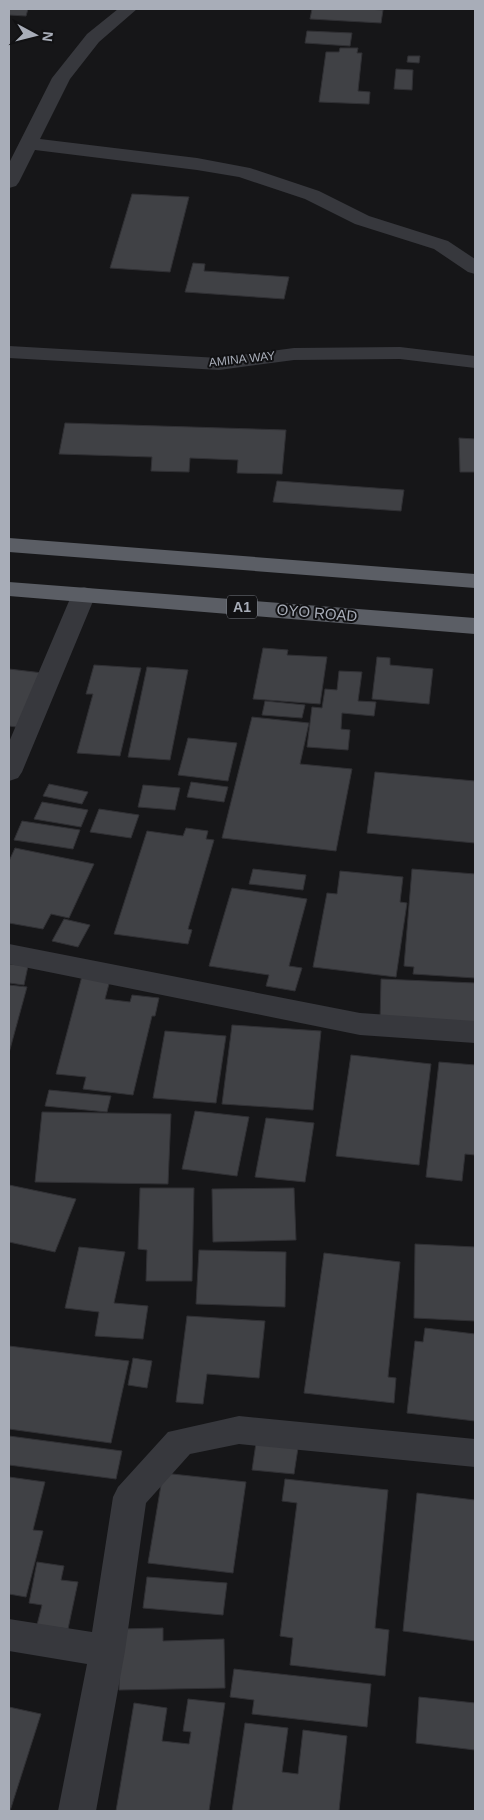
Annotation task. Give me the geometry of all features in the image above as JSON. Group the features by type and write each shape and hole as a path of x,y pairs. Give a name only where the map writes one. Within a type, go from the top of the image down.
{"highway":[{"path":"9,545 475,581"},
{"name":"OYO ROAD","path":"9,589 475,626"}],"street":[{"path":"9,182 61,78 93,38 128,9"},
{"path":"28,143 197,164 243,172 312,195 362,220 442,245 475,268"},
{"name":"AMINA WAY","path":"9,352 219,364 294,354 400,352 475,362"},
{"path":"9,772 84,594"},
{"path":"9,954 360,1024 475,1032"},
{"path":"77,1811 107,1650 130,1497 180,1442 239,1430 475,1453"},
{"path":"9,1635 107,1650"}],"building":[{"path":"9,9 28,9 26,16 9,15"},
{"path":"312,9 383,10 381,23 310,19"},
{"path":"307,31 352,33 350,46 305,43"},
{"path":"340,48 358,48 357,53 362,53 358,91 370,92 369,104 319,102 326,52 339,52"},
{"path":"408,56 420,56 419,63 407,62"},
{"path":"396,69 413,70 412,90 394,89"},
{"path":"132,194 189,197 170,272 110,268"},
{"path":"193,263 205,264 204,271 289,277 284,299 185,292"},
{"path":"65,423 286,430 282,474 237,473 238,460 190,458 189,472 151,471 152,457 59,454"},
{"path":"459,438 475,439 475,472 460,472"},
{"path":"277,481 404,490 401,511 273,502"},
{"path":"263,648 288,650 287,655 327,657 320,704 253,699"},
{"path":"377,657 390,658 390,665 433,669 429,704 372,699"},
{"path":"94,665 141,668 120,756 77,753 93,694 86,694"},
{"path":"147,667 188,670 170,760 128,757"},
{"path":"9,669 43,673 23,728 9,726"},
{"path":"339,671 362,672 358,701 376,702 374,716 342,713 341,729 350,730 348,750 307,747 312,707 322,708 325,689 337,690"},
{"path":"265,701 305,705 302,718 262,715"},
{"path":"252,717 309,723 300,764 352,769 336,851 222,838"},
{"path":"188,738 237,743 228,781 178,775"},
{"path":"375,772 475,781 475,843 367,833"},
{"path":"191,782 228,787 224,802 187,797"},
{"path":"49,784 88,792 82,804 43,796"},
{"path":"143,785 180,788 175,810 138,807"},
{"path":"42,802 88,810 81,827 34,819"},
{"path":"99,809 139,815 131,838 90,832"},
{"path":"22,821 80,830 73,849 14,840"},
{"path":"186,828 208,831 206,839 214,840 188,929 192,930 188,944 114,934 147,831 183,836"},
{"path":"15,848 94,864 69,918 51,914 43,929 9,923 9,861"},
{"path":"253,869 306,875 303,890 249,884"},
{"path":"412,869 475,874 475,978 413,974 414,967 404,966"},
{"path":"340,871 403,877 400,902 407,903 396,977 313,967 327,893 337,894"},
{"path":"232,888 307,899 289,966 302,968 295,991 266,986 269,975 209,966"},
{"path":"64,919 90,925 78,947 52,941"},
{"path":"9,964 28,966 24,985 9,983"},
{"path":"82,976 110,980 105,999 130,1002 132,995 159,998 155,1016 152,1016 133,1095 83,1089 86,1077 56,1074"},
{"path":"381,979 475,983 475,1027 380,1023"},
{"path":"9,985 27,987 9,1053"},
{"path":"232,1025 321,1031 313,1110 222,1104"},
{"path":"165,1031 226,1036 216,1103 153,1098"},
{"path":"351,1055 431,1064 419,1165 336,1156"},
{"path":"439,1062 475,1065 475,1155 465,1154 462,1181 426,1177"},
{"path":"49,1090 111,1096 107,1112 45,1106"},
{"path":"195,1111 249,1117 237,1176 182,1169"},
{"path":"42,1112 171,1114 168,1184 35,1182"},
{"path":"266,1118 314,1123 305,1182 255,1177"},
{"path":"9,1185 76,1199 55,1252 9,1242"},
{"path":"140,1188 194,1188 192,1281 146,1281 147,1250 138,1249"},
{"path":"294,1188 296,1240 213,1242 212,1189"},
{"path":"415,1244 475,1247 475,1321 414,1318"},
{"path":"79,1247 125,1252 114,1303 148,1306 143,1339 95,1336 99,1312 65,1308"},
{"path":"199,1250 286,1252 285,1307 196,1304"},
{"path":"324,1253 400,1262 388,1377 396,1378 394,1403 304,1393"},
{"path":"187,1316 265,1321 259,1378 207,1374 203,1404 176,1402"},
{"path":"425,1328 475,1334 475,1421 407,1413 415,1341 423,1342"},
{"path":"9,1346 129,1361 111,1443 9,1429"},
{"path":"133,1358 152,1361 147,1388 128,1385"},
{"path":"9,1436 122,1451 116,1479 9,1465"},
{"path":"256,1443 298,1448 294,1474 252,1470"},
{"path":"163,1473 246,1482 233,1573 148,1563"},
{"path":"9,1477 45,1482 33,1530 43,1531 26,1597 9,1594"},
{"path":"285,1479 388,1490 375,1628 389,1630 385,1676 290,1665 293,1638 280,1636 297,1503 282,1501"},
{"path":"417,1493 475,1500 475,1641 403,1631"},
{"path":"37,1562 64,1566 61,1580 78,1582 68,1629 37,1625 42,1605 29,1603"},
{"path":"147,1577 227,1583 223,1615 143,1608"},
{"path":"163,1628 163,1641 224,1639 225,1688 119,1690 120,1629"},
{"path":"234,1669 371,1684 367,1727 252,1714 254,1700 230,1697"},
{"path":"419,1697 475,1703 475,1750 416,1743"},
{"path":"188,1699 225,1703 209,1811 116,1811 134,1703 167,1708 162,1741 189,1744 191,1732 183,1731"},
{"path":"9,1707 41,1714 10,1811 9,1811"},
{"path":"245,1723 288,1728 282,1772 298,1774 303,1730 347,1736 339,1811 232,1811"}]}
